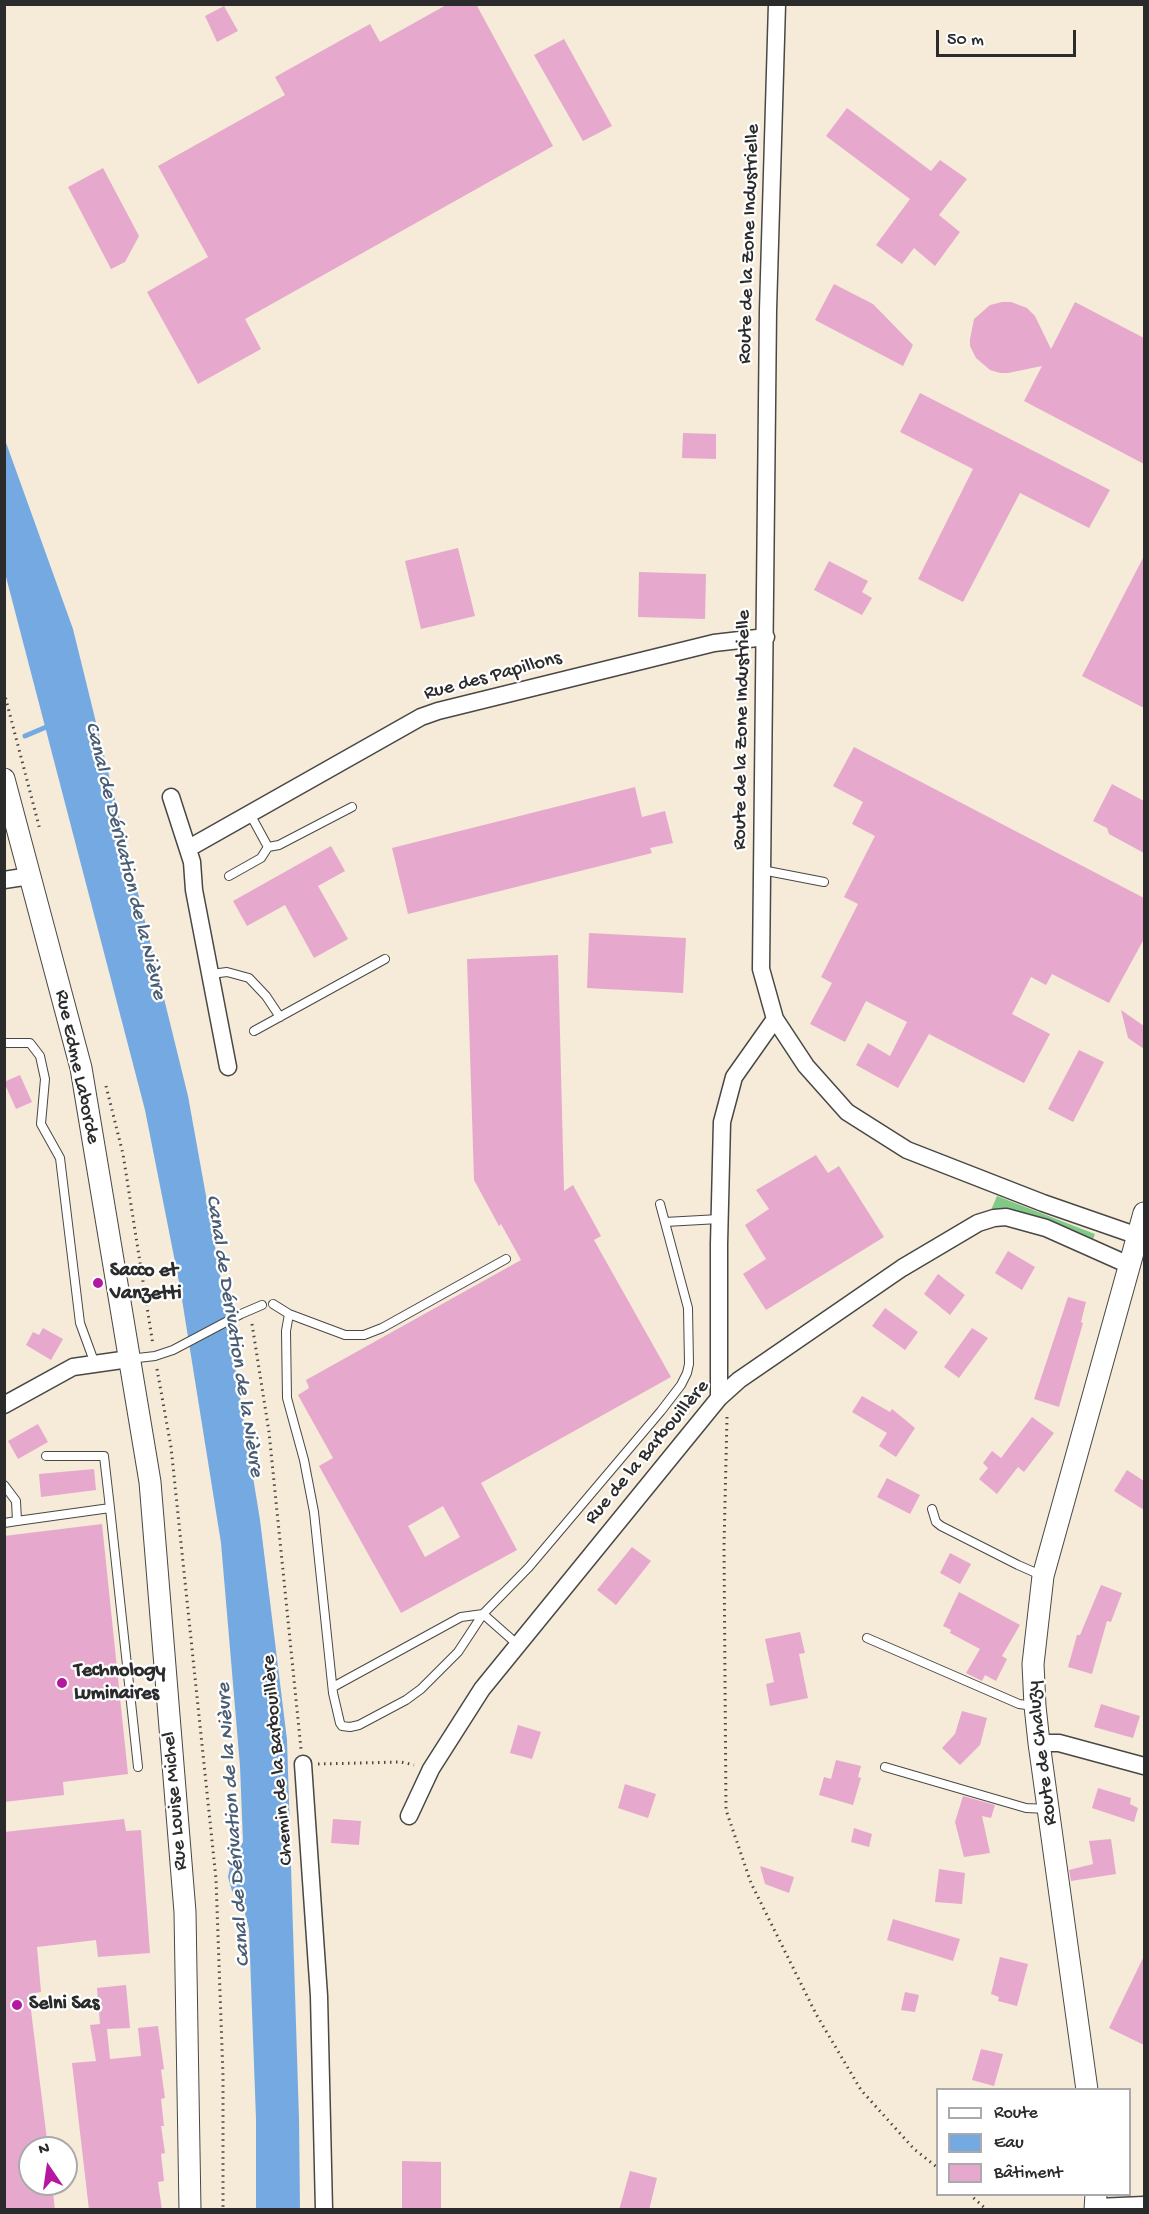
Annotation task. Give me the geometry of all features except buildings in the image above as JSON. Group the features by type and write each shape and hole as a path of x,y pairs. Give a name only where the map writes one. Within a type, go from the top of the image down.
{"street":[{"name":"Route de la Zone Industrielle","path":"777,4 768,310 766,637 760,969 775,1019 806,1066 847,1112 907,1150 1043,1203 1138,1236"},
{"name":"Rue des Papillons","path":"189,848 401,728 438,711 714,643 766,637"},
{"name":"Rue Edme Laborde","path":"4,779 81,1068 129,1359"},
{"path":"171,797 192,862 194,890 228,1067"},
{"path":"4,880 30,876"},
{"path":"723,1394 719,1219 722,1122 735,1077 775,1019"},
{"name":"Route de Chaluzy","path":"1087,2088 1039,1743 1033,1664 1044,1576 1144,1213"},
{"name":"Rue de la Barbouillère","path":"409,1816 431,1768 482,1689 723,1394 739,1380 902,1268 970,1227 986,1221 1006,1217 1021,1220 1046,1228 1130,1265"},
{"path":"4,1405 73,1367 129,1359"},
{"name":"Rue Louise Michel","path":"129,1359 150,1482 185,1912 190,2210"},
{"path":"1039,1743 1059,1743 1144,1766"},
{"name":"Chemin de la Barbouillère","path":"303,1764 318,1996 324,2210"},
{"path":"1096,2204 1144,2205"}],"lane":[{"path":"229,876 261,858 267,848 279,845 352,807"},
{"path":"250,814 267,848"},
{"path":"762,870 824,882"},
{"path":"254,1031 386,959"},
{"path":"211,974 227,972 249,978 266,996 280,1017"},
{"path":"4,1043 30,1043 40,1056 45,1079 41,1124 60,1158 80,1323 95,1364"},
{"path":"289,1314 286,1331 287,1398 304,1460 314,1512 333,1687 340,1723 342,1726 350,1727 359,1725 406,1700 421,1689 458,1652 483,1614 529,1567 661,1411 687,1373 689,1364 688,1308 660,1204"},
{"path":"665,1222 719,1219"},
{"path":"273,1304 289,1314 345,1335 364,1335 382,1328 506,1259"},
{"path":"129,1359 155,1356 173,1350 262,1305"},
{"path":"46,1456 104,1456 138,1767"},
{"path":"4,1485 15,1501 17,1521"},
{"path":"4,1523 110,1508"},
{"path":"932,1509 936,1522 941,1526 1044,1576"},
{"path":"483,1614 517,1644"},
{"path":"333,1687 454,1620 483,1614"},
{"path":"867,1638 1019,1704 1035,1706"},
{"path":"885,1767 1026,1808 1048,1809"}],"path":[{"name":"Chemin de la Barbouillère","path":"246,1312 269,1432 303,1764"},
{"path":"723,1394 726,1810 751,1883 816,2014 861,2090 914,2149 936,2166"},
{"path":"303,1764 402,1762 431,1768"},
{"path":"971,2196 987,2210"}],"green space":[{"path":"997,1196 1095,1234 1092,1242 1002,1208 991,1210"}],"water":[{"name":"Canal de Dérivation de la Nièvre","path":"4,437 73,629 188,1096 219,1268 260,1520 287,1740 300,2209 256,2209 256,2119 249,1929 243,1906 232,1891 228,1877 231,1862 243,1842 240,1766 221,1543 180,1287 145,1110 5,573"}],"waterway":[{"path":"25,736 51,725"}],"place":[{"name":"Sacco et Vanzetti","path":"98,1283"},
{"name":"Technology Luminaires","path":"62,1683"},
{"name":"Selni Sas","path":"17,2005"}]}
